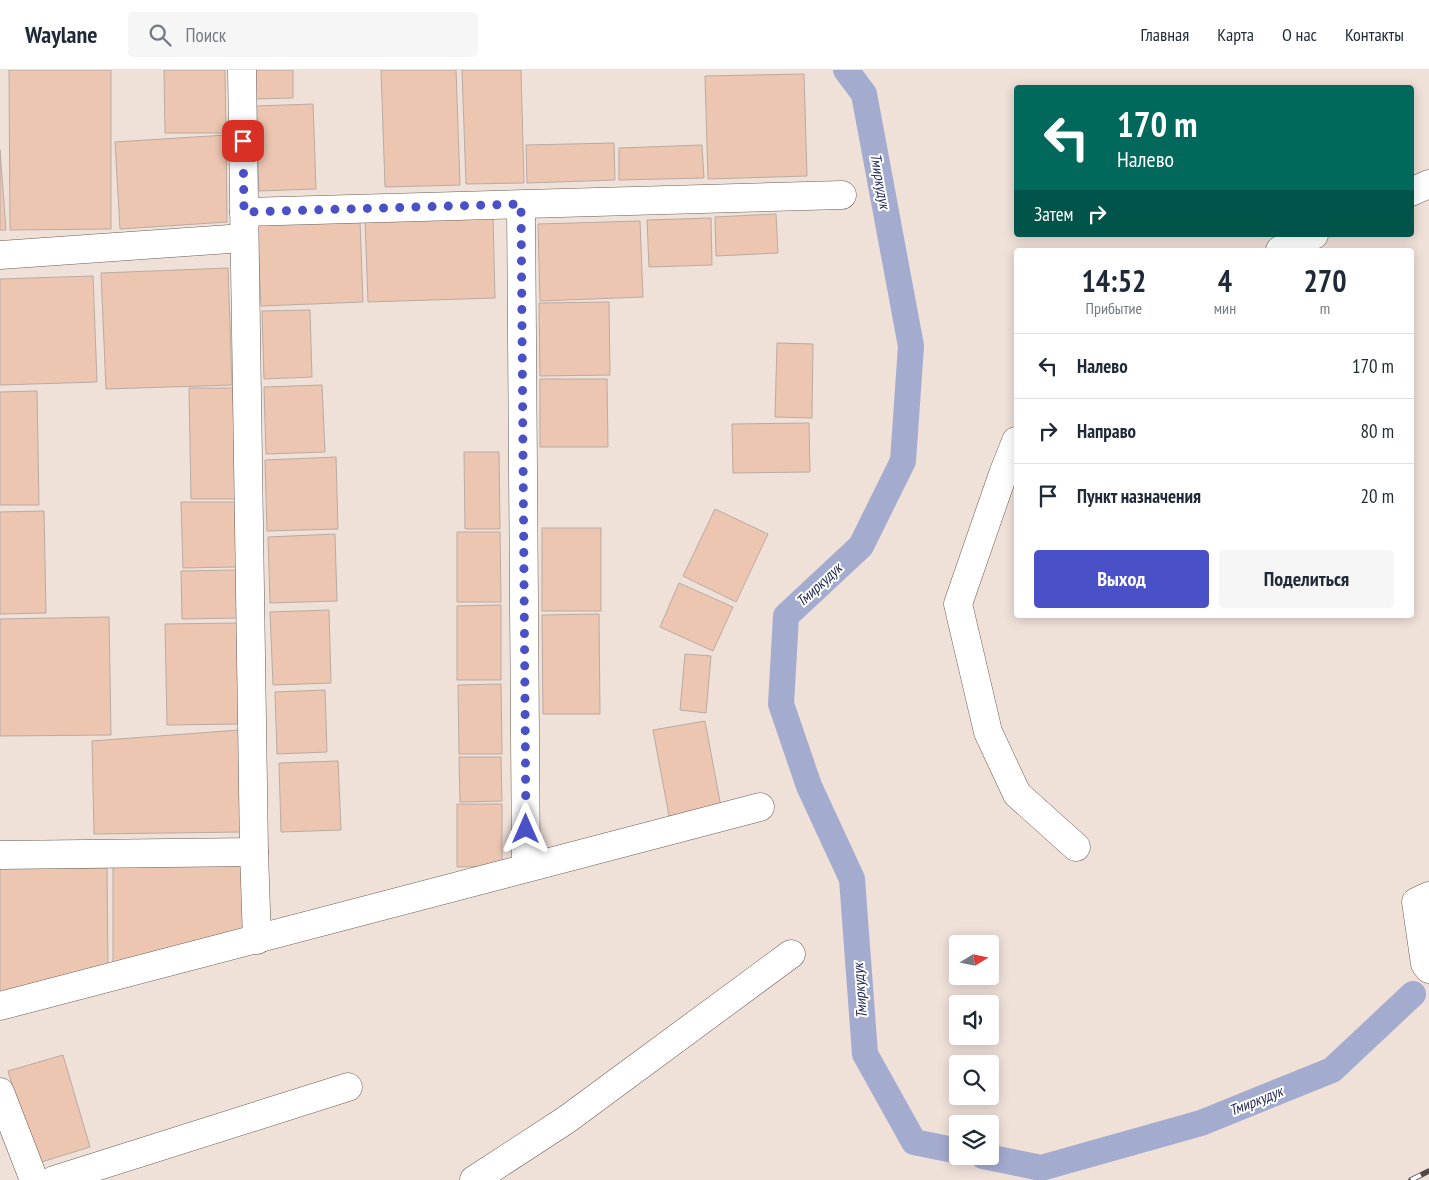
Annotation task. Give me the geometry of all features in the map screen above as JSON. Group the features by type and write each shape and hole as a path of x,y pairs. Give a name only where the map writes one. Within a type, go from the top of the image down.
{"street":[{"path":"242,70 256,940"},
{"path":"1414,191 1429,184"},
{"path":"0,255 244,225 521,204 842,195"},
{"path":"521,204 526,868"},
{"path":"1285,248 1309,237"},
{"path":"1014,446 958,604 988,732 1017,794 1076,847"},
{"path":"0,1006 760,807"},
{"path":"0,855 254,852"},
{"path":"1429,896 1416,902 1425,964 1429,969"},
{"path":"474,1180 566,1120 791,954"},
{"path":"54,1180 348,1087"},
{"path":"0,1092 34,1180"}],"building":[{"path":"9,70 111,70 111,229 10,230"},
{"path":"164,70 225,70 226,133 165,133"},
{"path":"255,70 293,70 293,98 255,99"},
{"path":"381,70 456,70 460,185 385,187"},
{"path":"462,70 521,70 524,183 466,184"},
{"path":"804,74 807,176 708,179 705,76"},
{"path":"313,104 316,189 259,191 256,106"},
{"path":"226,135 227,222 120,229 115,142"},
{"path":"614,143 615,180 527,183 526,145"},
{"path":"702,145 704,178 619,180 619,148"},
{"path":"0,150 6,230 0,230"},
{"path":"776,214 778,253 716,256 715,217"},
{"path":"493,216 495,298 368,302 365,220"},
{"path":"711,218 712,265 649,267 647,220"},
{"path":"360,221 363,302 261,306 257,224"},
{"path":"640,221 643,297 540,301 538,224"},
{"path":"228,268 232,385 106,389 101,273"},
{"path":"93,276 97,382 0,385 0,279"},
{"path":"609,302 610,375 540,376 539,303"},
{"path":"310,310 312,377 264,379 262,311"},
{"path":"777,343 813,344 812,418 775,417"},
{"path":"540,379 607,379 608,447 540,447"},
{"path":"322,385 325,452 266,454 264,387"},
{"path":"189,388 233,388 235,499 191,499"},
{"path":"37,391 39,505 0,505 0,392"},
{"path":"809,423 810,472 733,473 732,424"},
{"path":"464,452 499,452 500,529 465,529"},
{"path":"336,457 338,529 267,531 265,460"},
{"path":"181,502 235,502 236,567 183,568"},
{"path":"715,509 768,534 736,602 683,576"},
{"path":"44,511 46,613 0,614 0,512"},
{"path":"542,528 601,528 601,611 542,611"},
{"path":"457,532 500,532 501,602 457,602"},
{"path":"335,534 337,601 270,603 268,537"},
{"path":"236,570 237,618 182,619 181,571"},
{"path":"679,583 733,607 713,651 660,627"},
{"path":"501,605 501,680 457,680 457,606"},
{"path":"329,610 331,683 273,685 270,612"},
{"path":"599,614 600,714 543,714 542,615"},
{"path":"109,617 111,735 0,736 0,619"},
{"path":"237,623 239,724 167,725 165,624"},
{"path":"685,654 711,656 706,713 680,710"},
{"path":"501,684 502,754 459,754 458,685"},
{"path":"325,690 327,752 277,754 275,692"},
{"path":"705,721 721,807 669,816 653,730"},
{"path":"239,730 241,832 94,834 92,741"},
{"path":"459,757 501,757 502,801 460,802"},
{"path":"338,761 341,830 281,832 279,763"},
{"path":"457,804 502,804 502,866 457,867"},
{"path":"113,866 244,866 244,934 113,966"},
{"path":"0,868 107,868 108,969 0,992"},
{"path":"63,1055 90,1147 35,1164 8,1071"}],"waterway":[{"name":"Тмиркудук","path":"846,70 864,94 911,346 903,461 861,546 786,616 781,704 809,786 852,879 865,1054 914,1142 949,1149"},
{"name":"Тмиркудук","path":"999,1159 1041,1168 1201,1123 1332,1070 1413,994"}],"railway":[{"path":"1411,1180 1429,1171"}],"route":[{"path":"243,141 244,212 521,204 526,829"}]}
